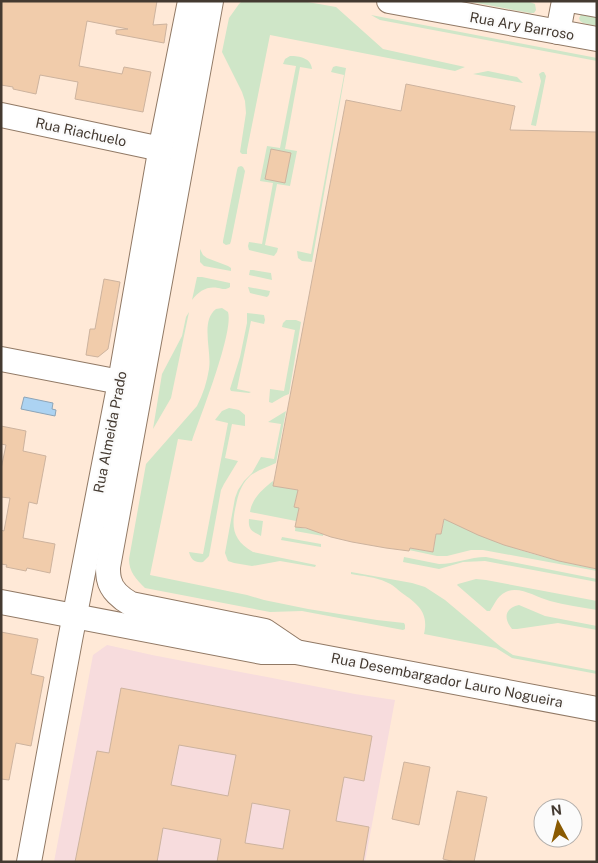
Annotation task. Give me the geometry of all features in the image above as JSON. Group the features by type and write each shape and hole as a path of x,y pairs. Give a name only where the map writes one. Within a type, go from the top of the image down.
{"street":[{"name":"Rua Ary Barroso","path":"388,1 597,39"},
{"path":"558,32 564,1"},
{"path":"575,1 597,5"},
{"name":"Rua Almeida Prado","path":"30,862 120,382 161,149 206,2"},
{"name":"Rua Almeida Prado","path":"109,579 108,567 206,2"},
{"name":"Rua Riachuelo","path":"1,115 161,149"},
{"path":"1,359 120,382"},
{"name":"Rua Desembargador Lauro Nogueira","path":"109,579 118,594 131,604 265,631 296,652"},
{"name":"Rua Desembargador Lauro Nogueira","path":"1,602 262,652 296,652 597,709"}],"shaded area":[{"path":"107,645 355,694 395,700 365,862 54,862 93,655"}],"green space":[{"path":"242,1 302,1 336,7 383,49 465,67 455,71 270,35 247,154 242,154 240,152 246,113 245,101 222,52 229,18"},
{"path":"466,1 527,1 535,4 536,10 534,13 530,13"},
{"path":"582,13 597,15 597,26 580,21 579,18"},
{"path":"371,15 597,58 597,61 380,20"},
{"path":"290,56 301,57 307,60 310,62 312,69 300,67 285,149 297,151 290,186 277,184 265,245 278,248 274,256 249,250 248,246 249,242 262,244 273,183 260,181 267,146 280,148 296,66 283,64 285,59"},
{"path":"333,67 346,68 312,262 302,261 298,258 297,251 311,254 344,75 331,72"},
{"path":"488,71 517,77 523,83 473,74"},
{"path":"542,72 546,76 536,126 531,125 541,81 539,74"},
{"path":"241,166 245,171 231,241 230,244 226,245 223,241 237,170"},
{"path":"200,249 207,258 228,266 231,268 231,271 204,266 200,262"},
{"path":"250,270 271,273 272,280 249,275"},
{"path":"197,277 230,283 230,287 227,289 207,289 197,294 192,300"},
{"path":"248,287 270,291 269,295 267,297 250,293"},
{"path":"222,308 228,312 229,322 226,337 192,441 178,439 150,575 308,609 404,623 405,629 302,611 270,612 145,588 130,568 129,559 146,464 197,406 207,379 210,362 209,321 211,314 216,309"},
{"path":"189,312 171,398 153,429 162,374 182,336"},
{"path":"247,313 264,315 265,320 264,324 251,321 237,389 251,392 249,393 231,391 230,389 240,357 247,323"},
{"path":"286,320 301,322 289,394 272,403 269,402 270,389 284,391 295,330 282,327"},
{"path":"229,408 239,410 245,415 245,426 232,424 225,458 238,461 221,490 209,556 203,562 198,562 192,559 189,552 203,554 228,423 215,420 222,411"},
{"path":"286,411 276,463 252,475 246,480 240,490 234,513 235,532 241,543 253,552 316,565 315,567 280,561 252,566 228,561 225,553 238,490 244,481 252,473 261,457 274,459 281,424 268,422"},
{"path":"273,481 273,485 298,490 294,506 299,508 296,527 319,531 323,536 295,531 296,521 250,512 256,498"},
{"path":"445,517 499,543 538,555 597,569 597,571 483,550 471,550 447,556 437,556 409,550 410,548 433,552 436,534 441,534"},
{"path":"249,519 263,521 261,536 251,530"},
{"path":"282,537 321,544 321,547 281,540"},
{"path":"404,557 439,564 486,557 597,579 597,582 485,561 463,562 439,569 403,562"},
{"path":"351,572 425,587 445,600 513,655 597,671 597,674 512,658 496,648 424,634 425,620 421,610 413,601 382,580 351,574"},
{"path":"476,579 597,601 597,610 543,599 515,590 502,594 490,611 487,611 457,585"},
{"path":"519,605 545,616 597,626 597,630 558,623 512,629 507,621 507,614 511,608"}],"water":[{"path":"24,397 53,403 52,409 56,410 55,416 21,409"}],"building":[{"path":"1,1 157,1 153,25 167,24 164,43 116,34 116,30 128,29 87,21 79,66 122,74 124,67 151,72 143,112 75,99 78,82 40,75 36,94 1,85"},
{"path":"406,84 515,106 510,130 597,132 597,569 559,561 504,545 444,519 441,534 436,534 433,552 410,548 409,551 386,548 331,537 306,528 295,527 299,508 294,507 298,490 273,486 346,100 401,111"},
{"path":"271,149 291,153 285,183 265,179"},
{"path":"104,279 120,282 108,349 98,357 86,355 90,329 95,329"},
{"path":"1,426 26,431 23,451 46,456 37,504 29,502 23,538 55,544 50,573 27,568 26,571 6,567 7,565 1,564 1,530 4,531 10,498 1,497 1,469 6,445 1,444"},
{"path":"1,632 38,639 31,674 44,677 31,746 16,743 9,780 1,779"},
{"path":"121,688 372,736 364,781 344,777 336,821 369,827 363,862 217,862 221,839 163,828 157,862 75,862 97,751 109,753","holes":["179,745 236,755 228,796 171,785","252,803 290,810 283,849 245,843"]},
{"path":"404,762 430,767 419,825 392,819"},
{"path":"457,791 487,797 474,862 455,862 443,859"}]}
